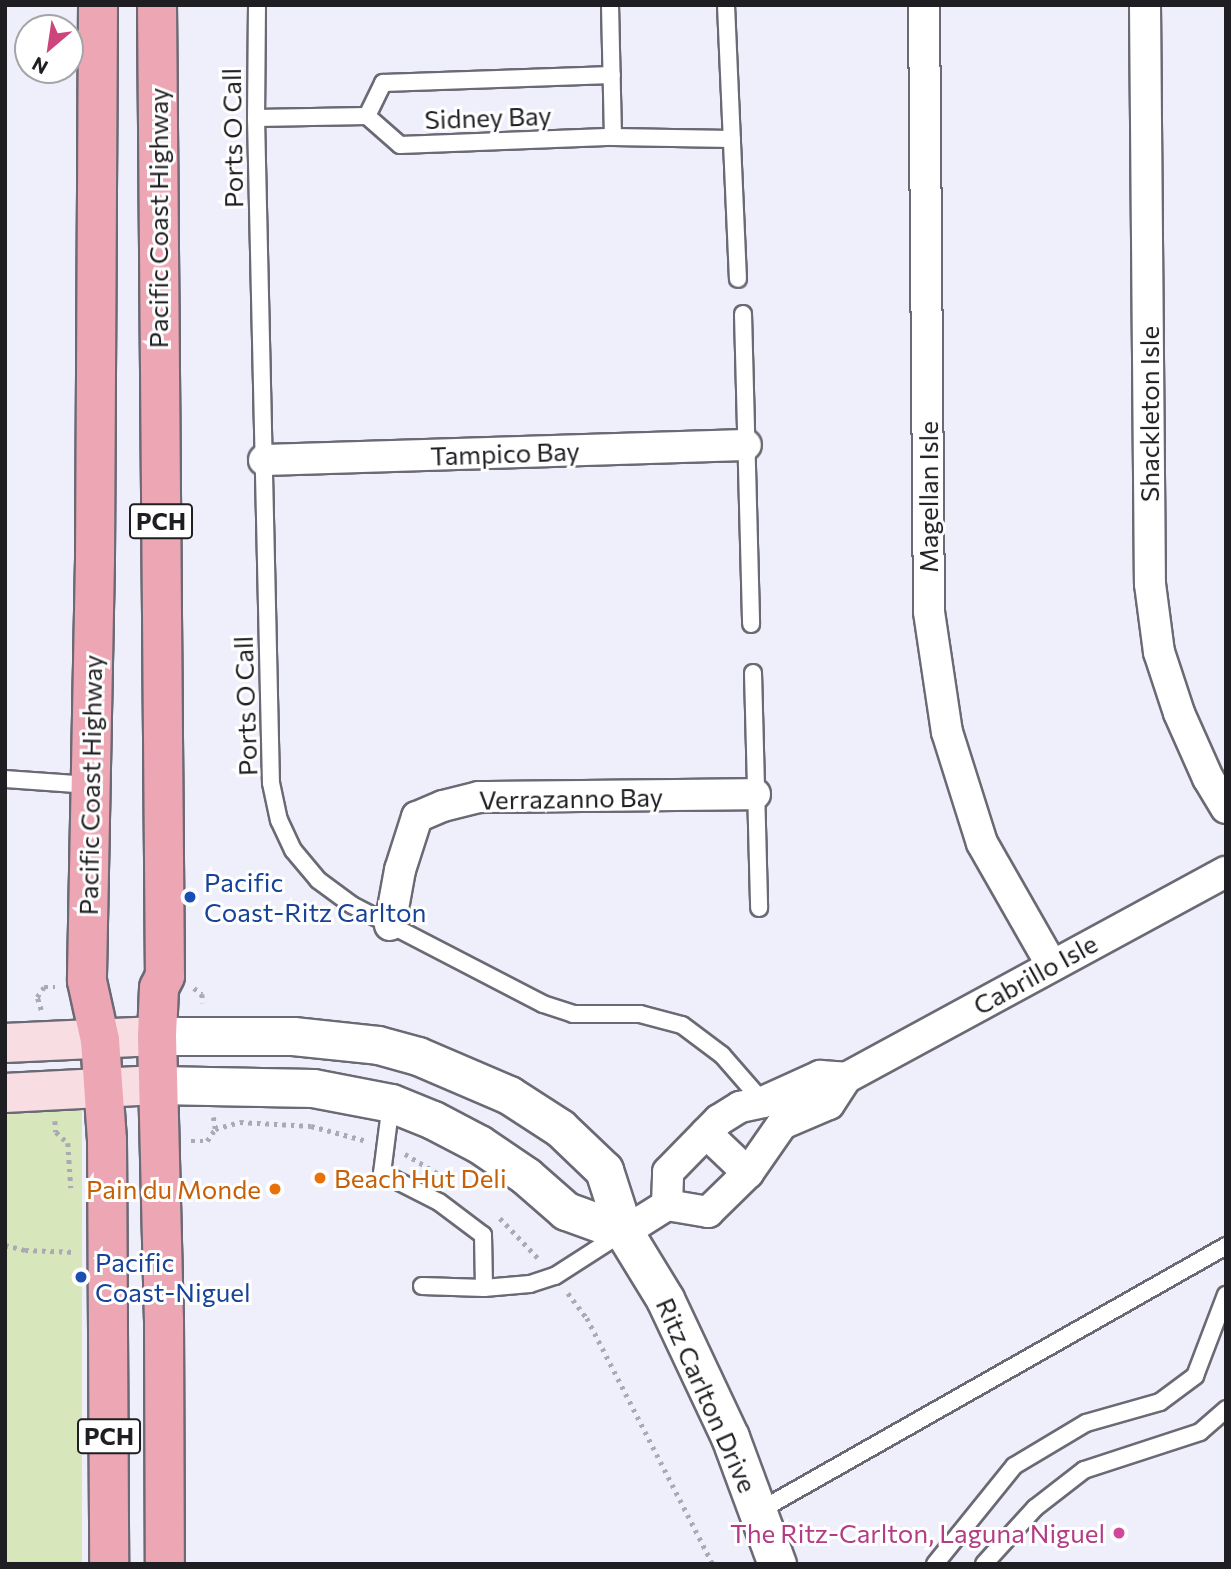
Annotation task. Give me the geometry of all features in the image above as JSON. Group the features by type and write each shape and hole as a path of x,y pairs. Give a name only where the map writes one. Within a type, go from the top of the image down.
{"highway":[{"name":"Pacific Coast Highway","path":"98,5 95,546 87,981 100,1040 107,1140 109,1564"},
{"name":"Pacific Coast Highway","path":"157,5 165,976 159,988 157,1085 164,1318 165,1564"}],"main road":[{"path":"5,1043 157,1036"},
{"path":"5,1093 157,1085"}],"street":[{"name":"Magellan Isle","path":"924,5 929,612 947,732 982,843 1051,964"},
{"name":"Shackleton Isle","path":"1145,5 1150,584 1159,652 1179,713 1208,778 1226,808"},
{"name":"Tampico Bay","path":"264,460 746,445"},
{"name":"Verrazanno Bay","path":"390,925 400,870 417,817 443,806 479,797 755,794"},
{"name":"Cabrillo Isle","path":"782,1124 829,1104 846,1078 1051,964 1226,872"},
{"name":"Ritz Carlton Drive","path":"157,1036 293,1036 378,1045 418,1056 509,1095 560,1128 604,1170 624,1232 665,1299 730,1437 777,1564"},
{"name":"Cabrillo Isle","path":"667,1205 668,1172 706,1133 740,1107 763,1102 820,1076 846,1078"},
{"path":"157,1085 313,1088 391,1103 433,1120 479,1144 526,1176 566,1211 624,1232 667,1205 708,1212 748,1173 782,1124 763,1102"},
{"path":"706,1133 748,1173"}],"lane":[{"name":"Ports O Call","path":"257,5 256,118 271,783 279,820 293,850 318,880 352,905 543,1004 573,1014 639,1014 682,1025 722,1055 763,1102"},
{"path":"610,5 613,137"},
{"path":"726,5 738,279"},
{"path":"256,118 367,116 383,83 612,75"},
{"name":"Sidney Bay","path":"367,116 400,145 613,137 732,139"},
{"path":"743,314 751,624"},
{"path":"753,673 759,908"},
{"path":"5,779 89,785"},
{"path":"391,1103 382,1173 439,1202 482,1235 484,1288"},
{"path":"422,1286 484,1288 530,1284 555,1276 624,1232"},
{"path":"759,1511 1226,1246"},
{"path":"935,1564 1014,1466 1086,1423 1160,1402 1195,1376 1226,1295"},
{"path":"984,1564 1035,1508 1084,1470 1200,1432 1226,1409"}],"path":[{"path":"68,1143 72,1198"},
{"path":"5,1245 76,1253 75,1240"}],"green space":[{"path":"5,1108 82,1108 82,1564 5,1564"}],"place":[{"name":"Pacific Coast-Ritz Carlton","path":"190,897"},
{"name":"Beach Hut Deli","path":"320,1178"},
{"name":"Pain du Monde","path":"275,1189"},
{"name":"Pacific Coast-Niguel","path":"81,1277"},
{"name":"The Ritz-Carlton, Laguna Niguel","path":"1119,1533"}]}
